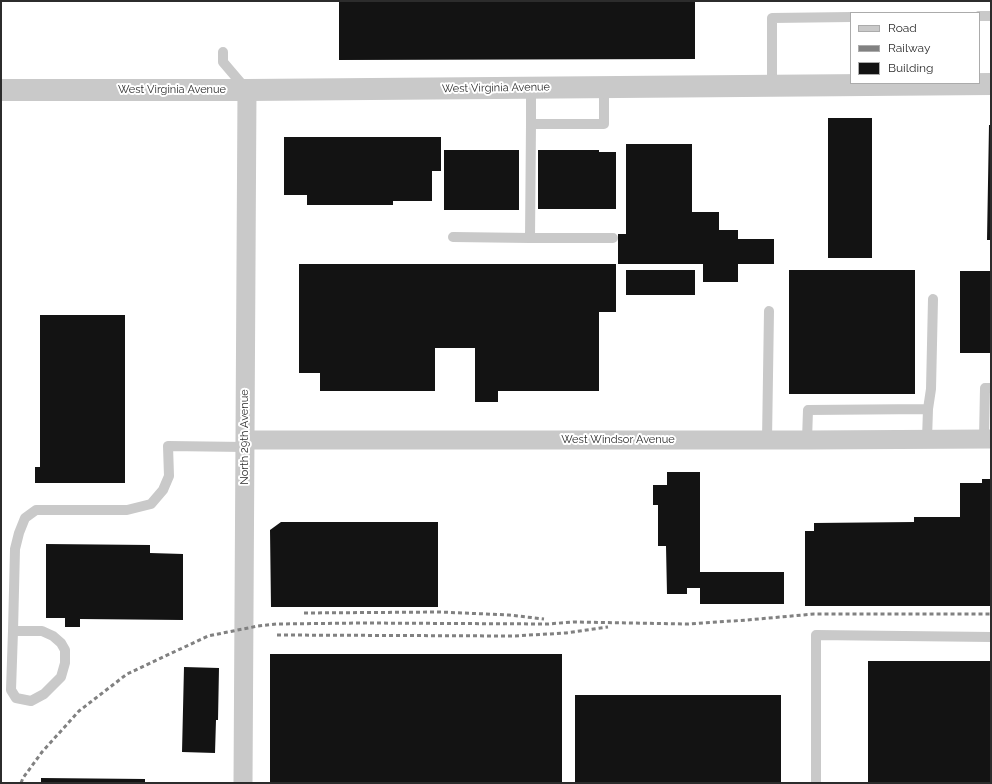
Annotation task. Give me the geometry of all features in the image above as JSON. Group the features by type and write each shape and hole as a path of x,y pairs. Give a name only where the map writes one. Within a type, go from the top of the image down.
{"street":[{"name":"West Virginia Avenue","path":"1,90 247,90 991,84"},
{"name":"North 29th Avenue","path":"243,783 247,90"},
{"name":"West Windsor Avenue","path":"245,443 988,439"}],"lane":[{"path":"980,16 991,16"},
{"path":"772,85 772,18 850,18"},
{"path":"223,52 223,62 247,90"},
{"path":"530,238 531,87"},
{"path":"531,124 604,124 604,87"},
{"path":"453,237 613,238"},
{"path":"927,439 928,409 931,389 934,299"},
{"path":"767,440 769,311"},
{"path":"988,439 985,388 991,388"},
{"path":"807,440 808,410 928,409"},
{"path":"13,631 42,631 54,636 65,650 65,664 61,677 44,694 31,701 16,698 12,690 13,631 16,549 18,533 25,518 36,510 127,510 151,504 163,490 169,476 168,446 245,443"},
{"path":"816,783 816,635 991,636"}],"building":[{"path":"339,1 695,1 695,59 339,60"},
{"path":"828,118 872,118 872,258 828,258"},
{"path":"989,125 991,125 991,240 987,240"},
{"path":"284,137 441,137 441,171 432,171 432,201 393,201 393,205 307,205 307,195 284,195"},
{"path":"626,144 692,144 692,212 719,212 719,230 738,230 738,239 774,239 774,264 738,264 738,282 703,282 703,264 618,264 618,234 626,234"},
{"path":"444,150 519,150 519,210 444,210"},
{"path":"538,150 599,150 599,152 616,152 616,209 538,209"},
{"path":"299,264 616,264 616,312 599,312 599,391 498,391 498,402 475,402 475,348 435,348 435,391 320,391 320,373 299,373"},
{"path":"626,270 695,270 695,295 626,295"},
{"path":"789,270 915,270 915,394 789,394"},
{"path":"960,271 991,271 991,353 960,353"},
{"path":"40,315 125,315 125,483 35,483 35,467 40,467"},
{"path":"667,472 700,472 700,572 784,572 784,604 700,604 700,588 687,588 687,594 667,594 666,546 658,546 658,505 653,505 653,485 667,485"},
{"path":"982,479 991,479 991,606 805,606 805,531 814,531 814,523 914,522 914,517 960,517 960,483 982,483"},
{"path":"281,522 438,522 438,607 271,607 270,530"},
{"path":"46,544 150,545 150,553 183,554 183,620 80,619 80,627 65,627 65,618 46,618"},
{"path":"270,654 562,654 562,783 270,783"},
{"path":"868,661 991,661 991,783 868,783"},
{"path":"184,667 219,668 218,720 216,720 215,753 182,752"},
{"path":"575,695 781,695 781,783 575,783"},
{"path":"41,778 145,779 145,783 41,783"}],"railway":[{"path":"304,613 440,612 509,615 544,619"},
{"path":"21,783 42,752 79,711 127,674 208,636 258,626 277,624 548,624 573,622 688,624 814,614 991,614"},
{"path":"277,635 513,636 566,633 608,627"}]}
